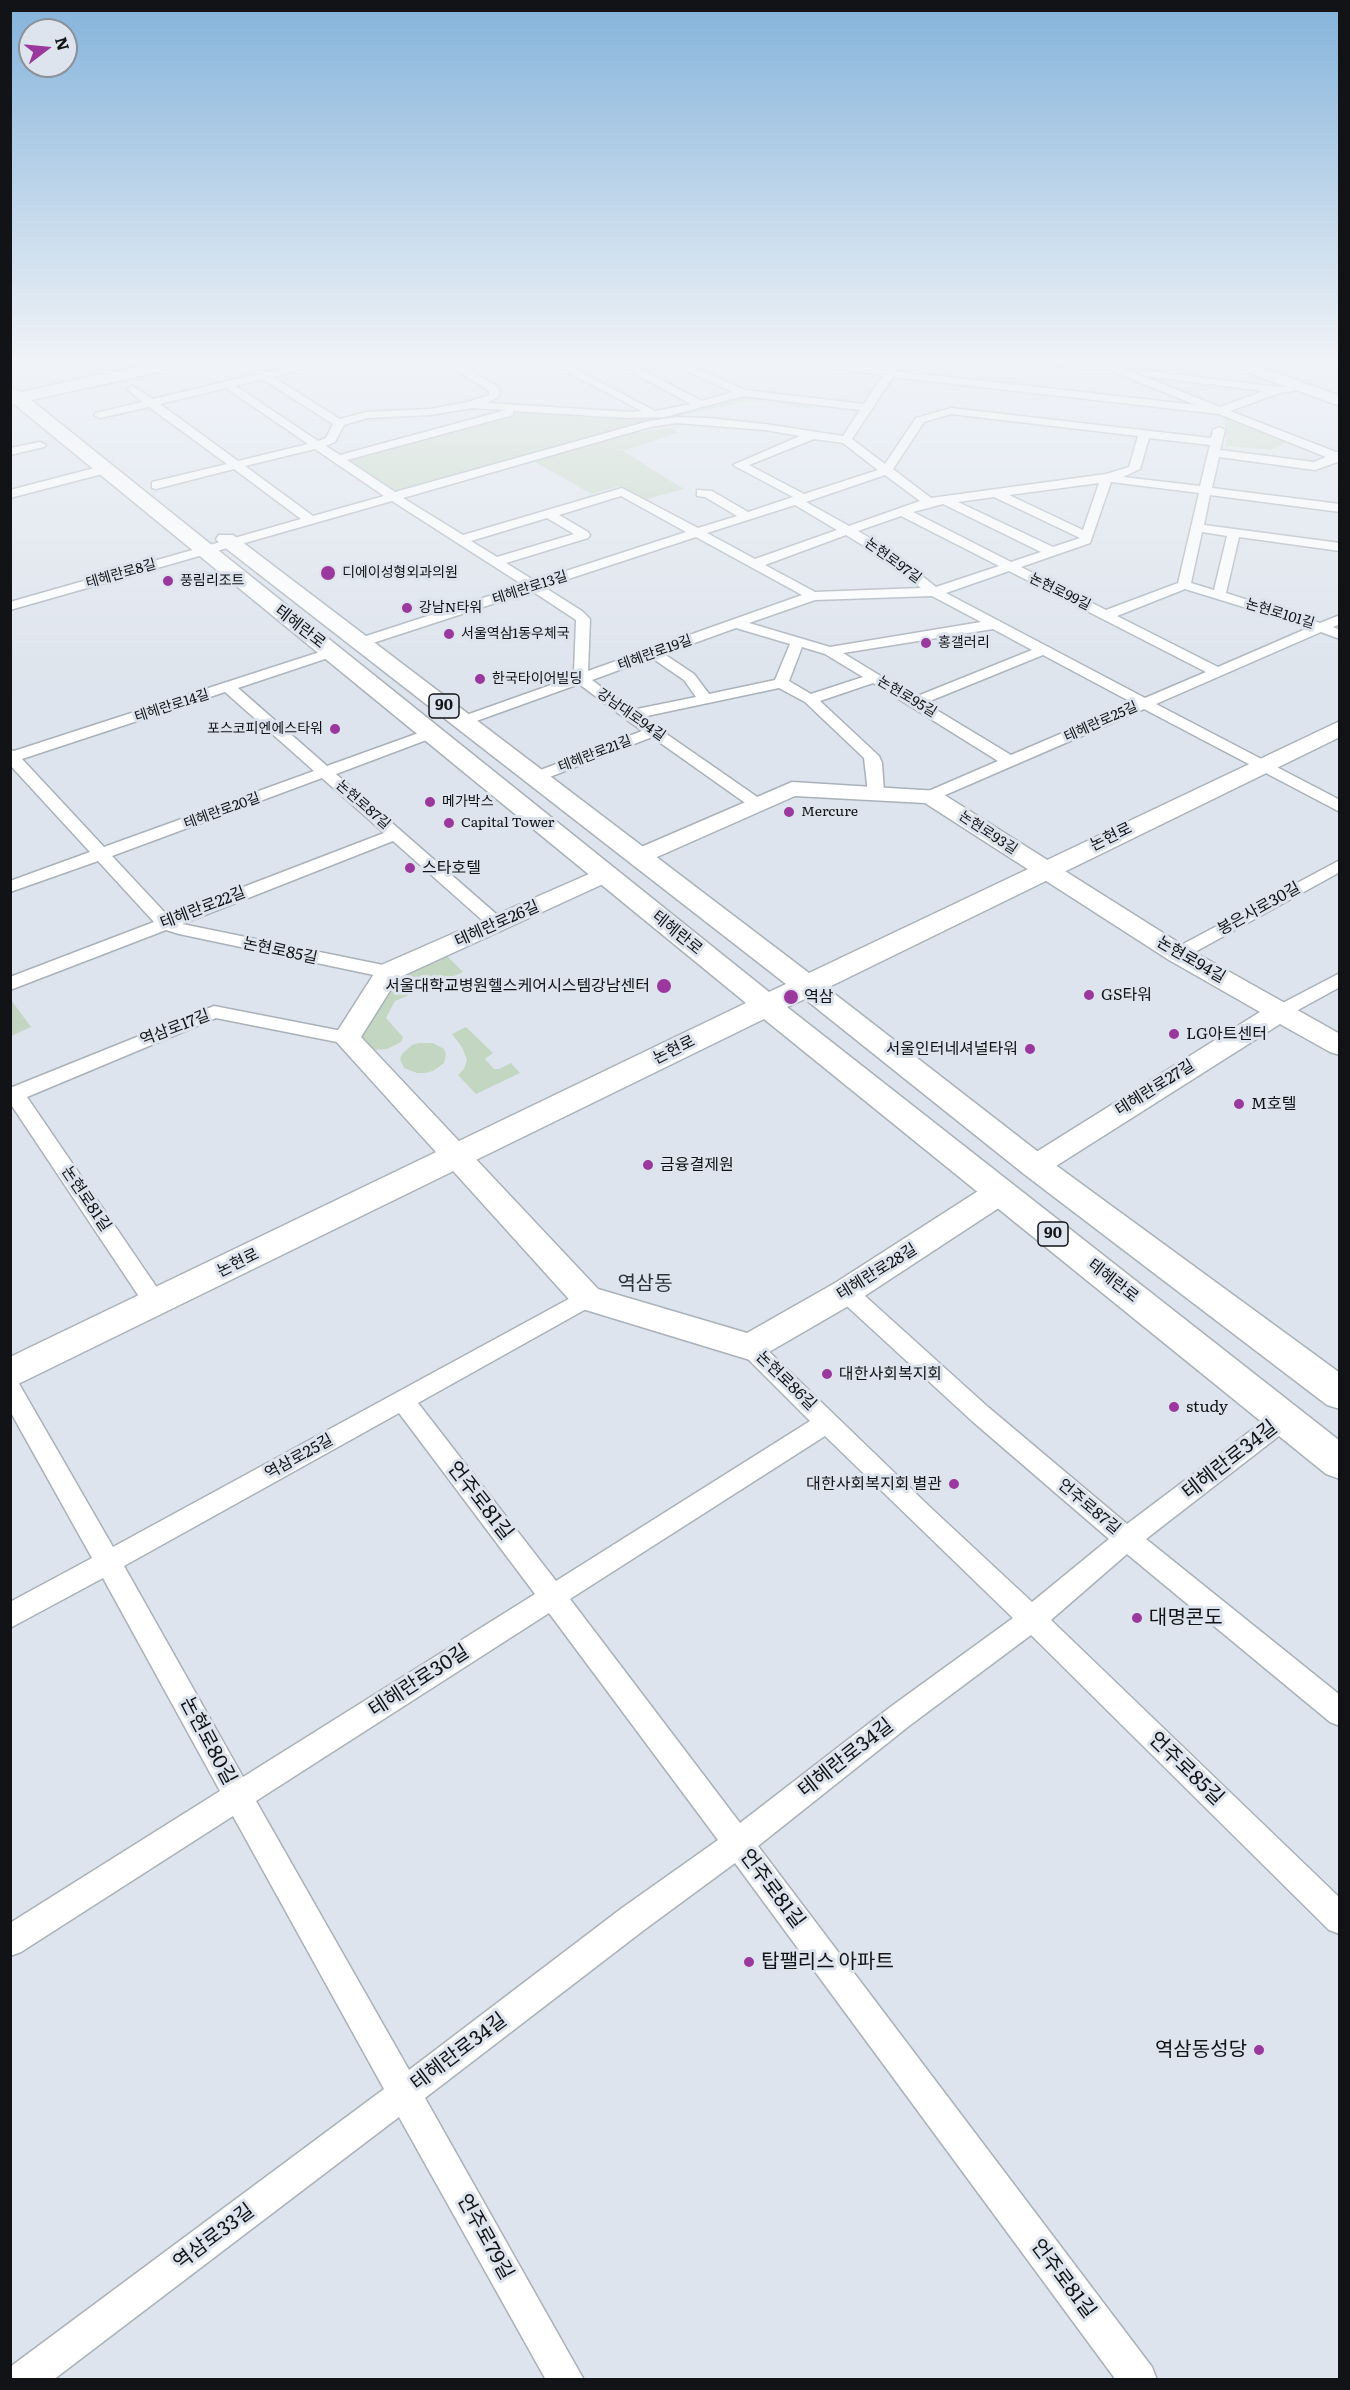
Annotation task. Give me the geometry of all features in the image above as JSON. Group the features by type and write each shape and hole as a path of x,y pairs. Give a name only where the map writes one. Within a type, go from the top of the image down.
{"main road":[{"name":"테헤란로","path":"107,470 767,1006 1340,1463"},
{"name":"테헤란로","path":"134,470 727,923 1035,1166 1335,1382"},
{"name":"논현로","path":"10,1374 455,1155 808,987 1340,728"},
{"path":"633,896 672,906 706,929 714,929 727,923"},
{"path":"868,1087 865,1073 867,1068 884,1067 900,1074 947,1110 963,1119 980,1122"}],"street":[{"path":"10,494 104,470"},
{"path":"156,485 217,470"},
{"path":"241,470 309,519"},
{"name":"강남대로94길","path":"354,470 583,619 580,660 583,680 757,804"},
{"name":"테헤란로8길","path":"10,606 487,470"},
{"name":"논현로97길","path":"748,470 801,497 800,503 882,551 934,592 1340,807"},
{"path":"754,564 929,502 1106,478 1132,470"},
{"path":"1106,615 1184,585 1210,470"},
{"path":"886,471 929,502"},
{"name":"테헤란로13길","path":"362,642 886,471"},
{"path":"1106,478 1340,508"},
{"path":"995,493 1086,536 1106,478"},
{"path":"460,540 622,492 813,596"},
{"path":"701,493 708,494 748,517"},
{"path":"945,500 1050,551"},
{"name":"논현로99길","path":"903,512 1217,672"},
{"path":"494,562 584,535 549,514"},
{"path":"1197,528 1340,547"},
{"path":"1218,595 1234,532"},
{"name":"테헤란로19길","path":"463,721 813,596 934,592 1086,540 1086,536"},
{"name":"논현로101길","path":"1184,585 1322,627 1340,635"},
{"name":"테헤란로25길","path":"640,856 792,789 930,796 1340,619"},
{"name":"논현로95길","path":"736,624 830,651 1011,762"},
{"path":"830,651 995,624"},
{"path":"781,682 798,641"},
{"path":"915,702 1044,650"},
{"name":"테헤란로14길","path":"11,757 332,652"},
{"path":"655,654 689,677 705,699"},
{"path":"814,704 875,678"},
{"path":"630,715 781,682 814,704 871,756 874,763 876,793"},
{"name":"논현로87길","path":"228,687 497,924"},
{"name":"테헤란로21길","path":"536,777 655,731"},
{"name":"테헤란로20길","path":"10,887 432,733"},
{"name":"논현로85길","path":"11,757 164,922 179,929 388,972"},
{"name":"논현로93길","path":"930,796 1045,870"},
{"name":"테헤란로22길","path":"10,984 164,922 396,834"},
{"name":"봉은사로30길","path":"1178,954 1340,865"},
{"name":"논현로94길","path":"1045,870 1178,954 1340,1046"},
{"name":"테헤란로26길","path":"388,972 605,874"},
{"path":"388,972 347,1038 587,1298"},
{"name":"테헤란로27길","path":"1035,1166 1214,1051 1340,979"},
{"name":"역삼로17길","path":"13,1095 214,1012 347,1038"},
{"name":"논현로81길","path":"13,1095 156,1304"},
{"name":"테헤란로28길","path":"750,1347 846,1292 1000,1192"},
{"name":"언주로87길","path":"846,1292 980,1414 1127,1539 1340,1713"},
{"name":"논현로86길","path":"587,1298 750,1347 922,1516 1032,1619"},
{"name":"역삼로25길","path":"10,1616 587,1298"},
{"name":"논현로80길","path":"10,1389 404,2094"},
{"name":"언주로81길","path":"403,1401 553,1596 1140,2379"},
{"name":"테헤란로34길","path":"404,2094 633,1919 738,1843 899,1717 1032,1619 1127,1539 1285,1418"},
{"name":"테헤란로30길","path":"10,1941 828,1422"},
{"name":"언주로85길","path":"1032,1619 1340,1919"},
{"name":"역삼로33길","path":"23,2379 404,2094"},
{"name":"언주로79길","path":"404,2094 566,2379"},
{"path":"10,2369 17,2379"}],"green space":[{"path":"363,470 472,470 395,491"},
{"path":"549,470 653,470 684,489 644,500 619,486 592,494"},
{"path":"439,956 447,956 463,972 395,1001 386,1018 403,1037 401,1042 387,1049 375,1050 361,1035 394,976"},
{"path":"11,1000 31,1027 10,1036"},
{"path":"466,1027 493,1053 485,1059 494,1069 511,1063 520,1073 476,1094 458,1075 464,1069 467,1060 462,1047 452,1034"},
{"path":"433,1043 444,1049 446,1054 444,1063 433,1071 425,1073 417,1073 404,1068 400,1059 402,1054 412,1045"}],"place":[{"name":"디에이성형외과의원","path":"328,573"},
{"name":"풍림리조트","path":"168,581"},
{"name":"강남N타워","path":"407,608"},
{"name":"서울역삼1동우체국","path":"449,634"},
{"name":"홍갤러리","path":"926,643"},
{"name":"한국타이어빌딩","path":"480,679"},
{"name":"포스코피엔에스타워","path":"335,729"},
{"name":"메가박스","path":"430,802"},
{"name":"Mercure","path":"789,812"},
{"name":"Capital Tower","path":"449,823"},
{"name":"스타호텔","path":"410,868"},
{"name":"서울대학교병원헬스케어시스템강남센터","path":"664,986"},
{"name":"GS타워","path":"1089,995"},
{"name":"역삼","path":"791,997"},
{"name":"LG아트센터","path":"1174,1034"},
{"name":"서울인터네셔널타워","path":"1030,1049"},
{"name":"M호텔","path":"1239,1104"},
{"name":"금융결제원","path":"648,1165"},
{"name":"대한사회복지회","path":"827,1374"},
{"name":"study","path":"1174,1407"},
{"name":"대한사회복지회 별관","path":"954,1484"},
{"name":"대명콘도","path":"1137,1618"},
{"name":"탑팰리스 아파트","path":"749,1962"},
{"name":"역삼동성당","path":"1259,2050"}],"district":[{"name":"역삼동","path":"645,1284"}]}
